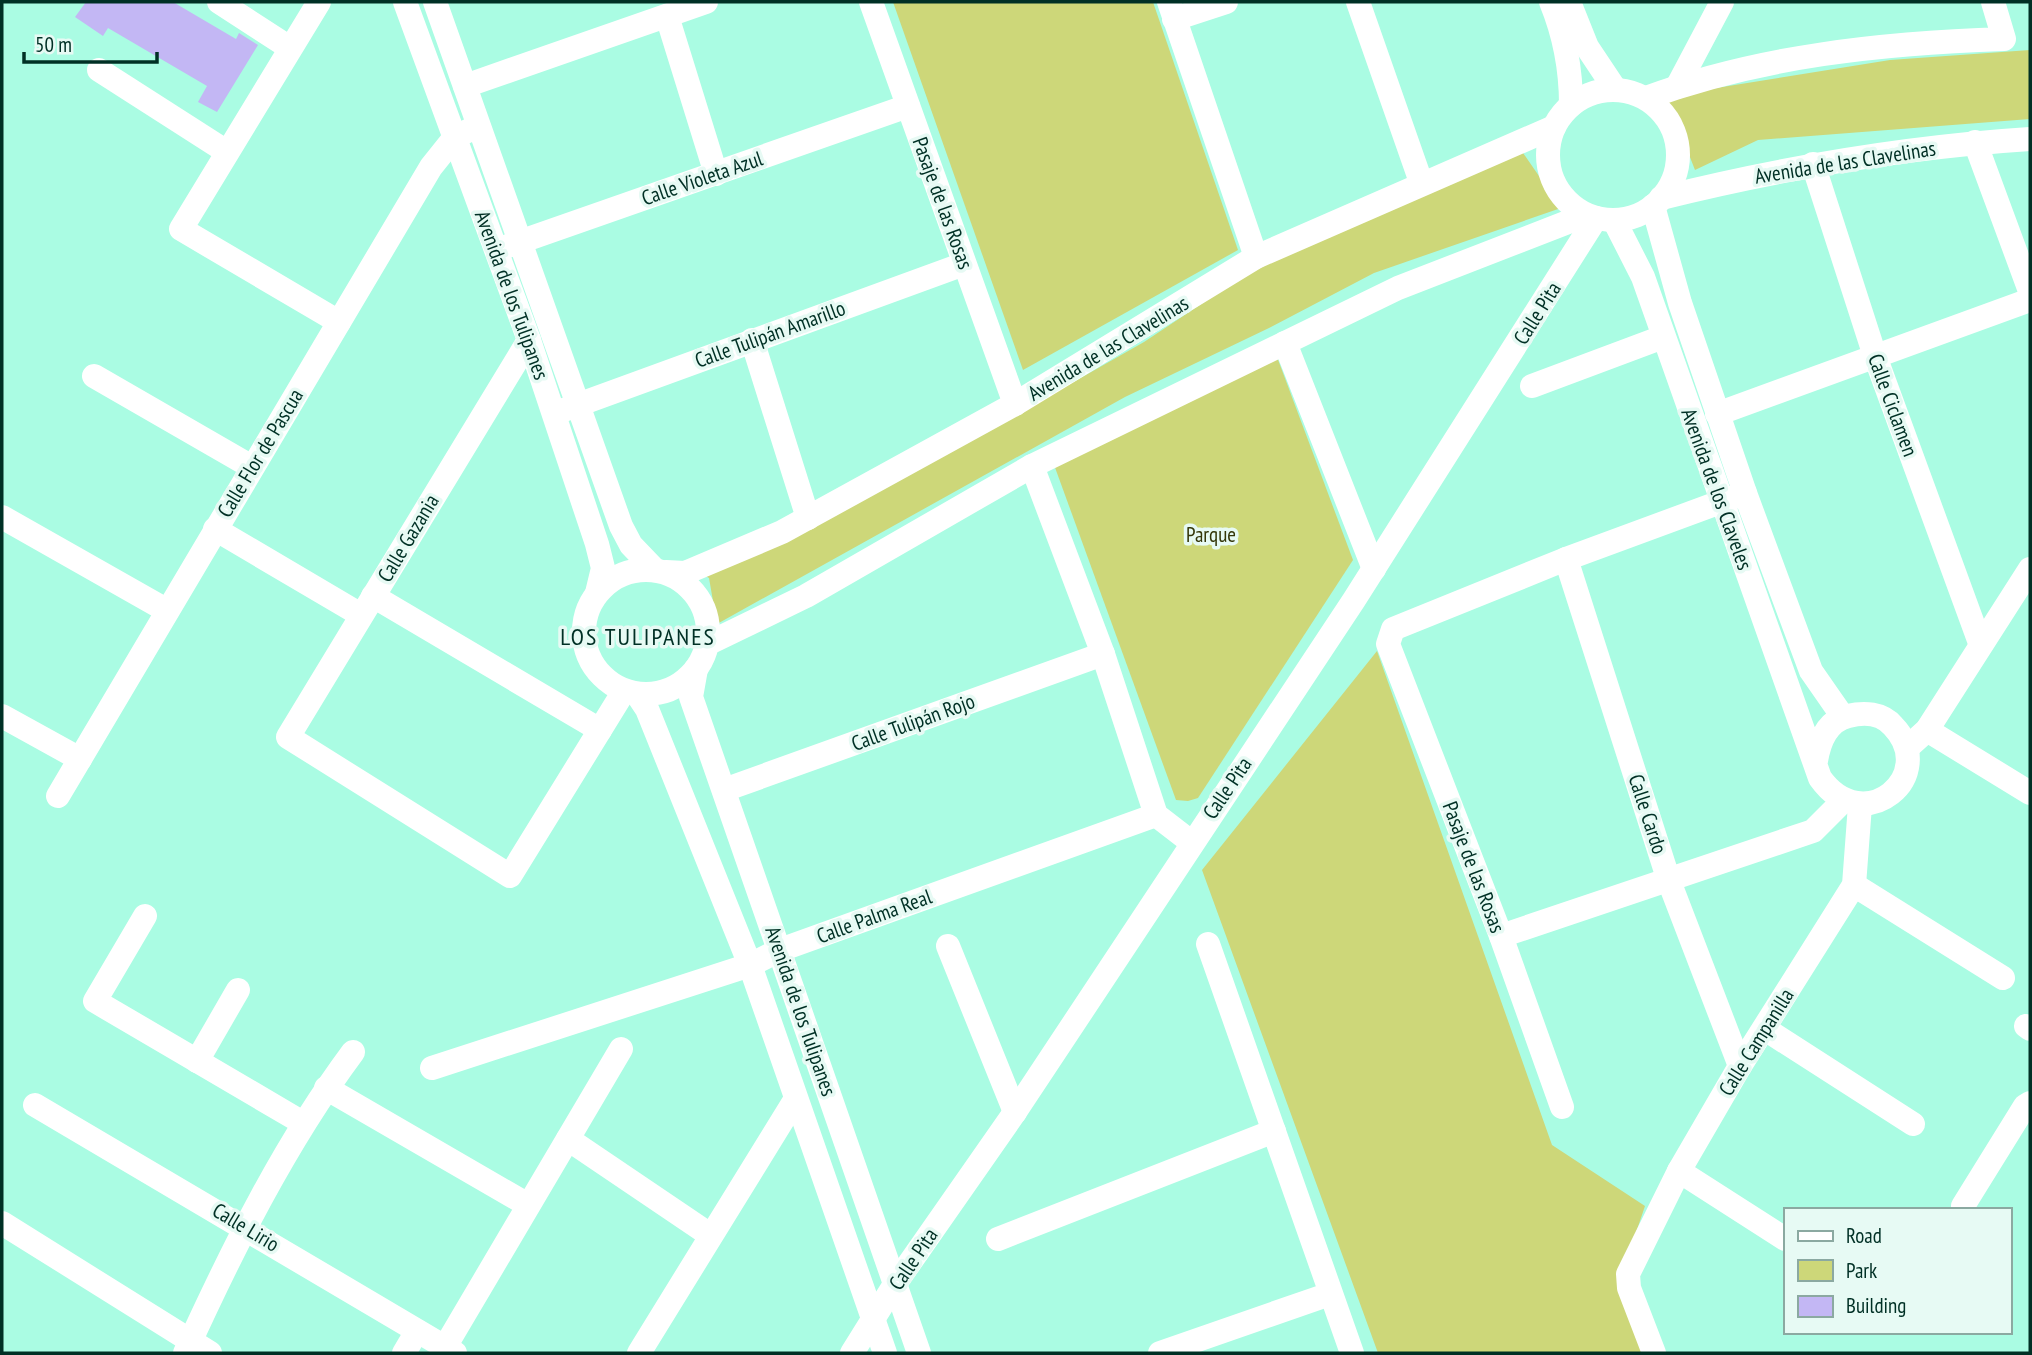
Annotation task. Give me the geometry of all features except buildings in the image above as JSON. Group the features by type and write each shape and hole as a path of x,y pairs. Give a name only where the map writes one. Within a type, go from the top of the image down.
{"street":[{"path":"219,2 290,48"},
{"path":"319,2 181,229 339,322"},
{"name":"Avenida de los Tulipanes","path":"405,2 456,137 508,246 565,410 603,568 597,593"},
{"name":"Avenida de los Tulipanes","path":"435,2 478,126 529,340 631,545 660,571"},
{"path":"465,86 706,2"},
{"name":"Pasaje de las Rosas","path":"871,2 1014,404"},
{"path":"1226,2 1172,10 1256,257"},
{"path":"1358,2 1421,183"},
{"path":"1551,2 1564,33 1571,81 1571,105"},
{"path":"1569,2 1587,47 1615,89"},
{"path":"1677,87 1722,2"},
{"path":"1646,98 1779,60 1903,46 2004,39 1993,2"},
{"path":"667,16 716,174"},
{"path":"99,70 226,152"},
{"path":"707,644 806,596 1032,466 1398,288 1599,217 1635,216 1657,202 1675,173 1678,148 1664,114 1646,98 1615,89 1591,93 1571,105 1554,127 1548,150 1550,173 1560,194 1599,217"},
{"name":"Calle Violeta Azul","path":"508,246 908,106"},
{"name":"Calle Flor de Pascua","path":"58,796 431,167 456,137 478,126"},
{"name":"Avenida de las Clavelinas","path":"660,571 684,573 782,532 1014,404 1256,257 1554,127"},
{"name":"Avenida de las Clavelinas","path":"1657,202 1813,164 1975,142 2030,139"},
{"path":"1975,142 2030,291"},
{"name":"Calle Ciclamen","path":"1813,164 1875,356 1980,643"},
{"name":"Avenida de los Claveles","path":"1657,202 1717,414 1745,494 1811,671 1843,717"},
{"name":"Avenida de los Claveles","path":"1599,217 1639,267 1816,761"},
{"name":"Calle Pita","path":"852,1353 895,1284 1015,1112 1374,569 1599,217"},
{"name":"Calle Tulipán Amarillo","path":"565,410 964,264"},
{"path":"1717,414 2030,300"},
{"path":"1532,386 1663,337"},
{"name":"Calle Gazania","path":"529,340 288,737 510,876 600,730"},
{"path":"752,340 808,518"},
{"path":"1285,343 1374,569"},
{"path":"94,376 252,467"},
{"path":"1032,466 1103,654 1156,814 1191,842"},
{"path":"1566,559 1745,494"},
{"path":"2,517 166,610"},
{"path":"215,528 600,730 630,692"},
{"name":"Pasaje de las Rosas","path":"1562,1107 1501,936 1388,644 1393,629 1566,559"},
{"name":"Calle Cardo","path":"1566,559 1669,881 1740,1066"},
{"path":"641,569 660,571 688,585 702,605 707,617 707,644 696,669 676,687 664,692 630,692 601,676 587,654 584,629 586,616 597,593 617,576 641,569"},
{"path":"1907,748 1927,730 1980,643 2026,584"},
{"name":"Calle Tulipán Rojo","path":"724,790 1103,654"},
{"name":"Avenida de los Tulipanes","path":"696,669 691,697 919,1353"},
{"name":"Avenida de los Tulipanes","path":"630,692 647,709 750,965 885,1353"},
{"path":"1859,713 1875,715 1890,722 1907,748 1908,765 1897,788 1877,803 1852,803 1830,791 1820,778 1816,761 1819,744 1828,728 1843,717 1859,713"},
{"path":"2,716 80,760"},
{"path":"1927,730 2030,793"},
{"path":"1501,936 1812,831 1852,803"},
{"name":"Calle Campanilla","path":"1654,1353 1629,1288 1628,1274 1679,1171 1740,1066 1854,886 1852,803"},
{"name":"Calle Palma Real","path":"432,1068 750,965 780,950 1156,814"},
{"path":"1854,886 2003,978"},
{"path":"145,916 95,1001 303,1124"},
{"path":"1208,944 1352,1353"},
{"path":"948,946 1015,1112"},
{"path":"197,1061 238,990"},
{"path":"1765,1029 1913,1124"},
{"path":"450,1350 528,1205 621,1049"},
{"path":"2,1223 195,1349 246,1227 303,1124 353,1052"},
{"path":"326,1088 528,1205"},
{"path":"639,1353 795,1100"},
{"path":"1963,1206 2025,1106 2030,1103"},
{"name":"Calle Lirio","path":"34,1105 246,1227 450,1350"},
{"path":"998,1239 1274,1131"},
{"path":"568,1139 710,1235"},
{"path":"1679,1171 1784,1238"},
{"path":"1160,1353 1330,1294"},
{"path":"404,1353 417,1331"}],"green space":[{"path":"893,2 1153,2 1238,250 1023,370"},
{"path":"2030,50 2030,119 1758,140 1695,170 1666,96 1890,60"},
{"path":"1521,150 1561,208 1374,273 1269,328 1125,397 717,624 709,578 700,573 1026,409 1144,342 1269,259"},
{"name":"Parque","path":"1274,349 1353,560 1198,798 1176,800 1053,462"},
{"path":"1377,651 1552,1145 1645,1206 1618,1286 1645,1353 1378,1353 1202,870"}],"district":[{"name":"LOS TULIPANES","path":"638,636"}]}
